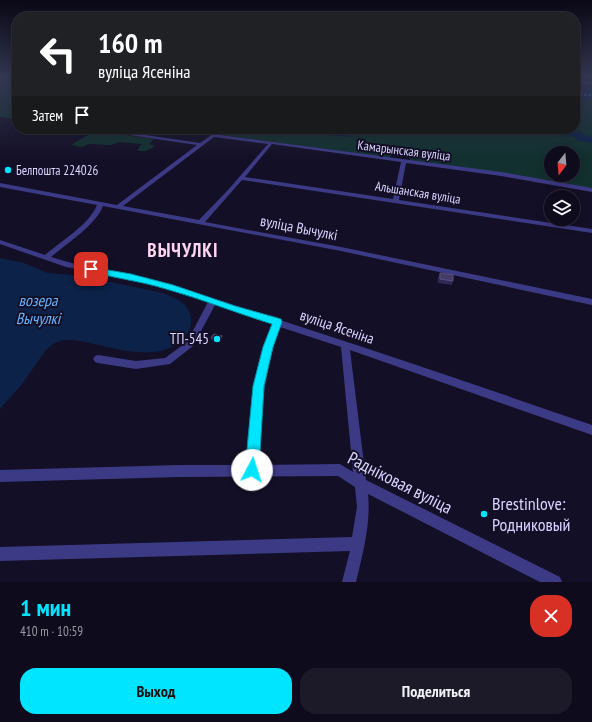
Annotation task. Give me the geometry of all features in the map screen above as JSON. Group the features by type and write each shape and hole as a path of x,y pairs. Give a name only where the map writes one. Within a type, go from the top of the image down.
{"street":[{"path":"130,134 200,144"},
{"name":"Камарынская вуліца","path":"200,144 213,135 525,178 592,190"},
{"path":"201,222 271,143"},
{"path":"118,207 200,144"},
{"path":"396,200 404,162"},
{"name":"Альшанская вуліца","path":"241,178 396,200 592,231"},
{"name":"вуліца Вычулкі","path":"0,185 341,249 592,302"},
{"path":"45,258 68,240 93,217 101,203"},
{"name":"вуліца Ясеніна","path":"0,242 70,265 131,277 170,287 346,345 592,430"},
{"path":"98,359 136,365 167,361 190,344 212,302"},
{"path":"252,470 258,386 268,347 277,322"},
{"path":"346,345 345,350 363,507 358,544 349,582"},
{"name":"Радніковая вуліца","path":"0,476 252,470 340,470 361,484 555,582"},
{"path":"0,554 358,544"}],"green space":[{"path":"0,104 12,104 12,118 0,117"},
{"path":"580,104 592,104 592,189 547,182 580,182 580,146 544,146 544,182 411,161 408,156 400,154 393,155 389,158 214,134 580,134"},
{"path":"90,134 117,134 154,139 149,144 155,146 149,150 142,151 137,150 141,145 140,144 121,142 110,145 89,144 82,147 71,145"}],"water":[{"path":"580,131 582,134 592,137 592,143 580,141 570,135 568,135 569,137 562,136 564,135 561,134 580,134"},
{"path":"323,134 342,134 354,137"},
{"path":"381,134 449,134 418,135"},
{"name":"возера Вычулкі","path":"0,258 24,263 48,273 83,276 163,293 177,299 188,308 191,321 188,333 182,340 170,348 157,352 114,349 73,340 63,340 53,344 46,350 22,384 0,409"}],"building":[{"path":"440,273 453,275 453,281 440,279"},
{"path":"214,334 222,336 219,340 211,338"}],"place":[{"name":"Белпошта 224026","path":"8,170"},
{"name":"ТП-545","path":"217,339"},
{"name":"Brestinlove: Родниковый","path":"484,514"}],"district":[{"name":"ВЫЧУЛКІ","path":"183,250"}],"route":[{"path":"91,269 170,287 277,322 268,347 258,386 252,470"}]}
